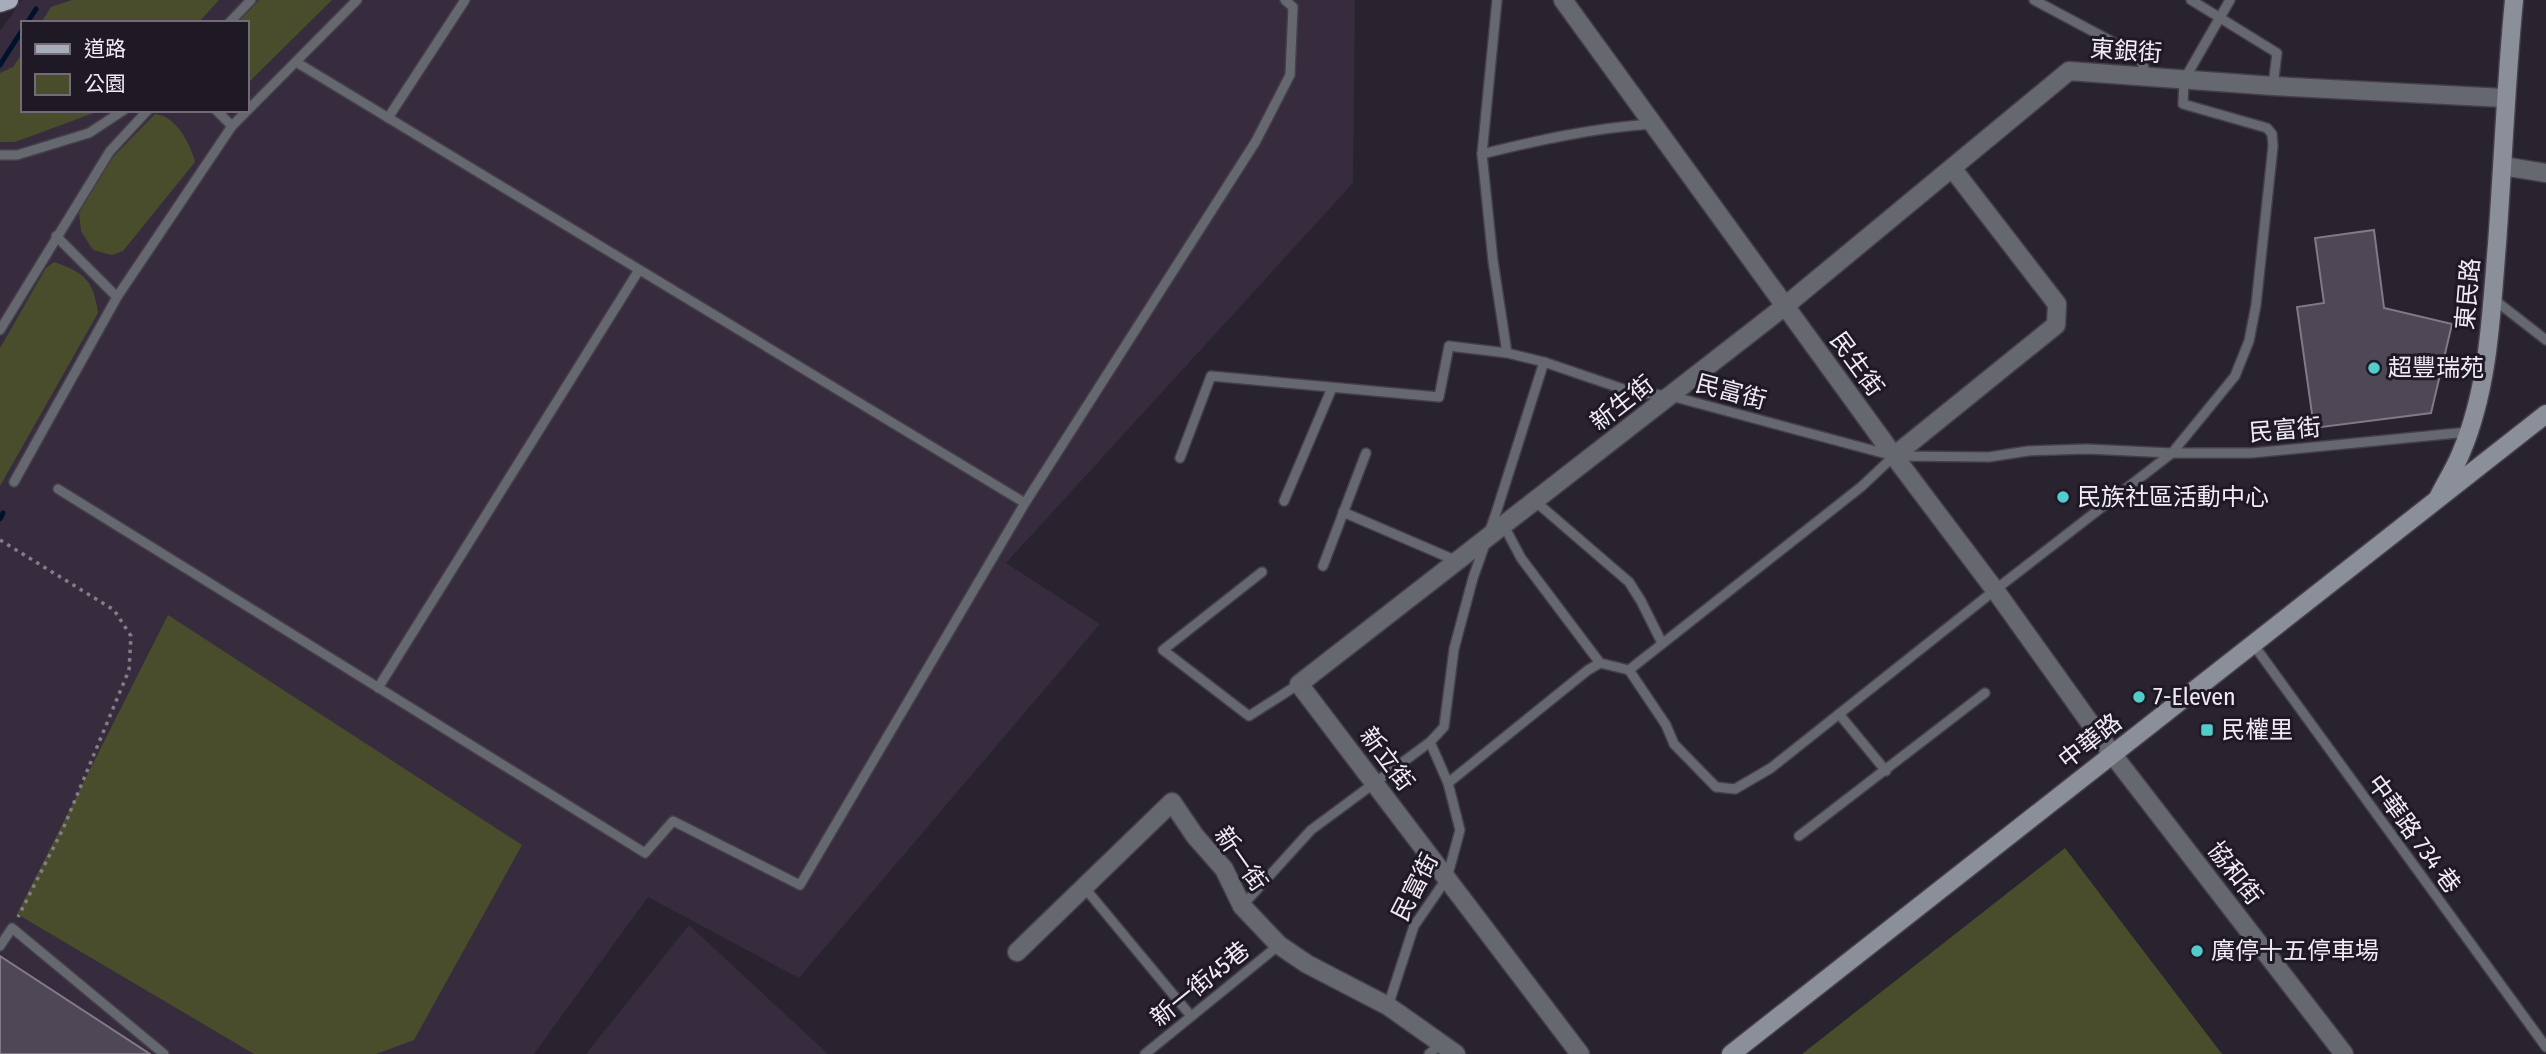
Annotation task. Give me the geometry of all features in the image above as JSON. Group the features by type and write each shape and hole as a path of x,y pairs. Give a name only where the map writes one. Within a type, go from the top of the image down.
{"main road":[{"path":"0,3 9,0"}],"street":[{"name":"民生街","path":"1563,0 2113,755"},
{"name":"東民路","path":"2436,502 2461,454 2486,365 2514,0"},
{"name":"東銀街","path":"1785,306 2069,71 2273,86 2505,98"},
{"path":"2503,166 2546,173"},
{"path":"1894,456 2056,325 2057,304 1952,168"},
{"name":"新生街","path":"1488,538 1500,519 1536,502 1785,306"},
{"name":"中華路","path":"1731,1054 2546,414"},
{"path":"1299,684 1488,538"},
{"name":"新立街","path":"1299,684 1580,1054"},
{"name":"協和街","path":"2113,755 2344,1054"},
{"name":"新一街","path":"1017,952 1172,802 1195,836 1224,869 1242,906 1279,944 1307,964 1388,1006 1442,1050"}],"lane":[{"path":"231,21 251,0"},
{"path":"248,110 357,0"},
{"path":"388,118 465,0"},
{"path":"58,489 645,853 673,821 800,885 1025,503 1256,141 1290,75 1293,7 1285,0"},
{"path":"1497,0 1482,154 1493,261 1507,353"},
{"path":"2034,0 2139,56 2148,77"},
{"path":"2191,0 2277,53 2273,86"},
{"path":"1544,362 1500,519 1521,558 1600,663 1629,670 1666,725 1674,744 1716,787 1735,789 1771,768 2172,453 2235,376 2249,341 2256,305 2273,146 2272,134 2267,128 2183,104 2184,80 2231,0"},
{"path":"296,62 1025,503"},
{"path":"0,155 16,155 89,132 121,112"},
{"path":"0,330 110,151 146,112"},
{"path":"218,112 232,126"},
{"path":"14,482 117,297 232,126 246,112"},
{"path":"1482,154 1558,135 1653,124"},
{"path":"56,236 117,297"},
{"path":"378,688 639,270"},
{"path":"2492,298 2546,340"},
{"name":"民富街","path":"1332,388 1439,397 1449,346 1507,353 1544,362 1632,392 1671,396 1894,456 1989,457 2028,451 2087,449 2252,453 2468,432"},
{"path":"1180,458 1211,376 1332,388 1284,501"},
{"path":"1323,566 1366,453"},
{"path":"1629,670 1861,487 1894,456"},
{"path":"1536,502 1629,582 1642,601 1662,643"},
{"path":"1343,512 1457,561"},
{"path":"1242,906 1311,830 1430,742 1444,727 1454,649 1473,578 1488,538"},
{"path":"1262,572 1163,650 1249,716 1299,684"},
{"name":"中華路 734 巷","path":"2252,643 2546,1047"},
{"path":"1448,783 1600,663"},
{"path":"1799,836 1985,693"},
{"path":"1839,714 1886,771"},
{"name":"民富街","path":"1388,1006 1414,926 1447,878 1460,830 1448,783 1430,742"},
{"path":"1084,887 1191,1016"},
{"path":"0,946 12,928 164,1054"},
{"name":"新一街45巷","path":"1145,1054 1279,944"}],"path":[{"path":"0,540 114,610 131,636 129,670 64,829 12,928"}],"shaded area":[{"path":"22,0 1355,0 1353,183 1006,563 1100,624 799,978 648,897 534,1054 0,1054 0,31"},
{"path":"689,925 828,1054 586,1054"}],"green space":[{"path":"72,0 219,0 200,21 42,21 51,7"},
{"path":"259,0 332,0 248,83 248,21 238,21"},
{"path":"21,55 21,112 97,112 15,142 0,142 0,73 13,67"},
{"path":"155,114 176,125 186,139 195,162 123,251 112,255 93,250 81,231 79,212 112,158"},
{"path":"54,262 74,270 86,280 94,293 98,313 0,486 0,348 46,268"},
{"path":"168,615 522,845 414,1040 376,1054 254,1054 17,914"},
{"path":"2065,848 2222,1054 1802,1054"}],"building":[{"name":"超豐瑞苑","path":"2374,230 2384,308 2452,324 2431,413 2314,428 2297,307 2324,303 2315,238"},
{"path":"0,956 150,1054 0,1054"}],"waterway":[{"path":"28,21 36,9"},
{"path":"0,65 21,32"},
{"path":"0,519 3,513"}],"place":[{"name":"超豐瑞苑","path":"2374,368"},
{"name":"民族社區活動中心","path":"2063,497"},
{"name":"7-Eleven","path":"2139,697"},
{"name":"民權里","path":"2207,730"},
{"name":"廣停十五停車場","path":"2197,951"}]}
